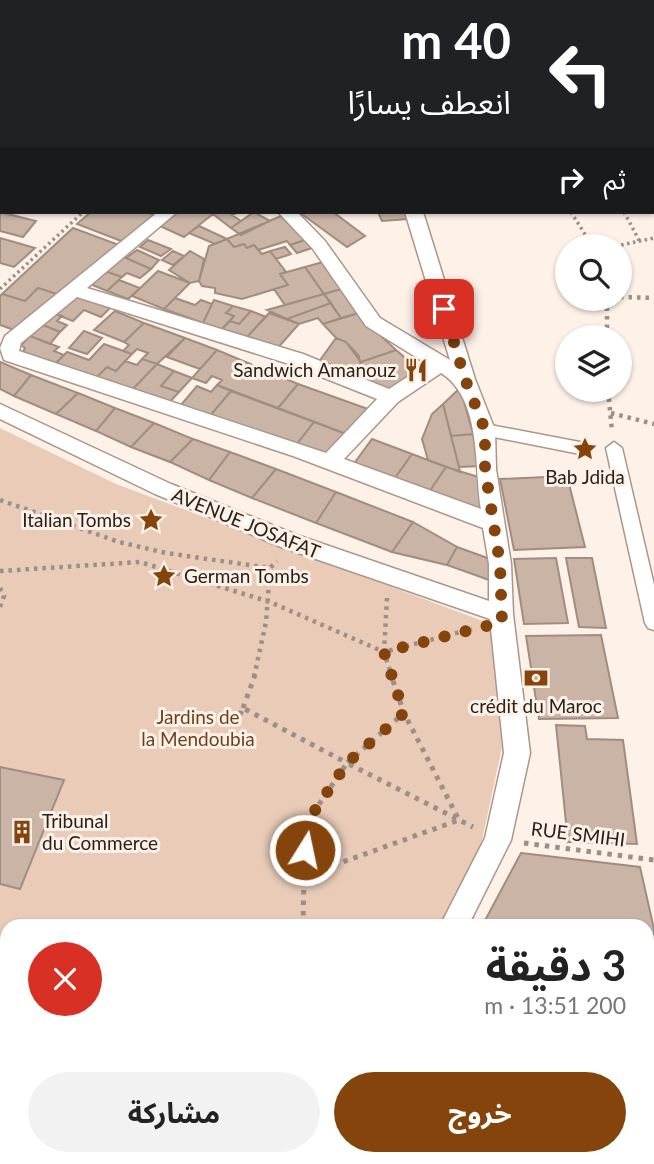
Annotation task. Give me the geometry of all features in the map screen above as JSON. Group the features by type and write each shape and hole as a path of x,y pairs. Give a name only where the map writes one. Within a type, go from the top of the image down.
{"street":[{"path":"166,214 72,289 6,337 10,354 22,361 329,462 494,523"},
{"path":"289,214 319,245 373,322 465,379"},
{"path":"415,214 465,379 485,430 485,469 500,564 501,618 517,753 498,840 458,919"},
{"path":"72,289 296,359 391,397"},
{"path":"329,462 391,397 439,365"},
{"name":"AVENUE JOSAFAT","path":"0,411 163,489 289,541 501,618"},
{"path":"485,430 585,449"},
{"path":"614,448 654,623"}],"path":[{"path":"0,289 81,214"},
{"path":"572,214 585,234"},
{"path":"625,214 640,242"},
{"path":"632,243 654,237"},
{"path":"632,297 654,298"},
{"path":"610,402 614,448"},
{"path":"611,413 654,424"},
{"path":"0,500 119,542 166,553 270,568"},
{"path":"228,744 261,664 270,602 270,568 282,556 289,541"},
{"path":"0,571 140,562 270,602 384,652 501,618"},
{"path":"304,876 459,820 404,713 384,652 388,576"},
{"path":"0,587 4,596 0,607"},
{"name":"RUE SMIHI","path":"243,708 498,840 654,860"},
{"path":"303,919 305,825 347,763 404,713"}],"green space":[{"name":"Jardins de la Mendoubia","path":"0,428 116,484 491,624 502,747 482,840 447,919 0,919"}],"building":[{"path":"0,214 36,221 23,237 0,231"},
{"path":"89,214 155,215 124,242 77,224"},
{"path":"175,214 213,214 184,237 160,226"},
{"path":"213,214 234,214 232,215 241,221 231,228"},
{"path":"251,214 258,214 270,221 241,235 231,228"},
{"path":"302,214 336,214 365,236 347,247"},
{"path":"379,214 406,214 408,219 382,221"},
{"path":"281,216 305,240 290,245 287,241 258,250 254,245 247,248 244,244 234,247 227,239"},
{"path":"199,226 227,239 215,244 189,233"},
{"path":"73,228 119,245 60,295 38,288 25,301 2,294"},
{"path":"0,238 35,248 14,267 0,263"},
{"path":"227,239 234,247 244,244 247,248 254,245 262,254 270,251 286,272 280,274 288,285 242,299 215,293 215,288 202,286 199,281 209,246"},
{"path":"148,240 171,249 161,256 140,247"},
{"path":"305,240 312,248 297,253 290,245"},
{"path":"285,247 291,254 276,259 270,251"},
{"path":"137,250 159,260 151,269 126,258"},
{"path":"173,251 184,256 173,265 162,260"},
{"path":"190,251 204,259 199,281 190,283 169,270"},
{"path":"122,256 151,269 140,278 127,273 122,277 105,271"},
{"path":"323,262 341,289 324,294 305,267"},
{"path":"305,267 324,294 285,305 274,289 288,285 280,274"},
{"path":"105,271 122,277 107,291 90,284"},
{"path":"158,271 190,283 164,309 132,296"},
{"path":"119,280 140,288 128,299 107,291"},
{"path":"38,288 60,295 17,331 0,325 2,294 25,301"},
{"path":"341,289 359,313 341,318 324,294"},
{"path":"324,294 331,303 287,319 267,310"},
{"path":"75,295 110,308 101,317 84,310 73,321 55,314"},
{"path":"175,298 195,305 201,300 212,304 203,323 164,309"},
{"path":"214,300 233,306 226,313 234,316 221,330 203,323"},
{"path":"331,303 341,318 323,324 318,318 299,324 287,319"},
{"path":"233,306 251,311 239,324 230,321 234,316 226,313"},
{"path":"115,311 144,323 124,342 94,330"},
{"path":"251,311 266,317 245,339 221,330 230,321 239,324"},
{"path":"269,313 299,324 275,351 245,339"},
{"path":"359,313 396,350 361,362 346,342 336,338 323,324"},
{"path":"55,314 62,316 57,321 67,325 60,332 43,325"},
{"path":"144,323 185,338 157,364 142,359 148,353 137,349 132,354 123,351 129,345 124,342"},
{"path":"43,325 60,332 50,344 30,336"},
{"path":"84,331 102,338 87,354 69,348"},
{"path":"30,336 59,347 54,351 64,355 56,363 23,352 25,348 21,345"},
{"path":"185,338 217,350 200,369 167,357"},
{"path":"336,338 346,342 359,356 363,379 318,363"},
{"path":"104,344 132,354 116,371 107,367 96,378 56,363 67,352 89,360"},
{"path":"217,350 298,384 278,408 217,385 222,380 212,376 206,383 192,378"},
{"path":"396,350 424,374 388,395 363,379 361,362"},
{"path":"142,359 157,364 131,391 96,378 107,367 116,371 125,361 137,365"},
{"path":"0,362 31,375 14,396 0,389"},
{"path":"157,364 174,371 161,386 179,392 167,405 131,391"},
{"path":"174,371 192,378 179,392 161,386"},
{"path":"31,375 78,393 56,414 14,396"},
{"path":"298,384 368,409 349,435 278,408"},
{"path":"217,385 231,391 209,417 180,406 197,386 211,392"},
{"path":"458,390 462,394 473,434 451,436 443,404"},
{"path":"231,391 314,422 296,445 209,417"},
{"path":"78,393 115,408 96,431 56,414"},
{"path":"443,404 460,472 428,460 422,439 432,414"},
{"path":"115,408 154,423 131,447 96,431"},
{"path":"314,422 349,435 331,458 296,445"},
{"path":"154,423 193,439 170,462 131,447"},
{"path":"473,434 481,466 459,467 451,436"},
{"path":"193,439 230,452 209,480 170,462"},
{"path":"372,439 412,454 390,485 350,469"},
{"path":"230,452 276,469 252,498 209,480"},
{"path":"412,454 446,467 425,498 390,485"},
{"path":"446,467 485,479 491,522 425,498"},
{"path":"276,469 336,492 316,523 252,498"},
{"path":"567,476 585,547 514,550 500,479"},
{"path":"336,492 413,522 392,552 316,523"},
{"path":"413,522 457,547 447,565 392,552"},
{"path":"457,547 493,560 492,581 447,565"},
{"path":"556,558 568,623 524,624 514,559"},
{"path":"566,558 592,558 606,628 579,627"},
{"path":"601,635 618,718 539,719 526,636"},
{"path":"556,725 585,726 587,739 623,740 637,844 568,842"},
{"name":"Tribunal du Commerce","path":"0,767 64,780 20,889 0,884"},
{"path":"521,853 640,867 652,919 486,919"}],"place":[{"name":"Sandwich Amanouz","path":"416,370"},
{"name":"Bab Jdida","path":"585,449"},
{"name":"Italian Tombs","path":"151,520"},
{"name":"German Tombs","path":"164,576"},
{"name":"crédit du Maroc","path":"536,678"},
{"name":"Tribunal du Commerce","path":"22,832"}],"route":[{"path":"305,850 305,825 347,763 404,713 384,652 502,622 500,564 485,469 485,430 465,379 444,309"}]}
